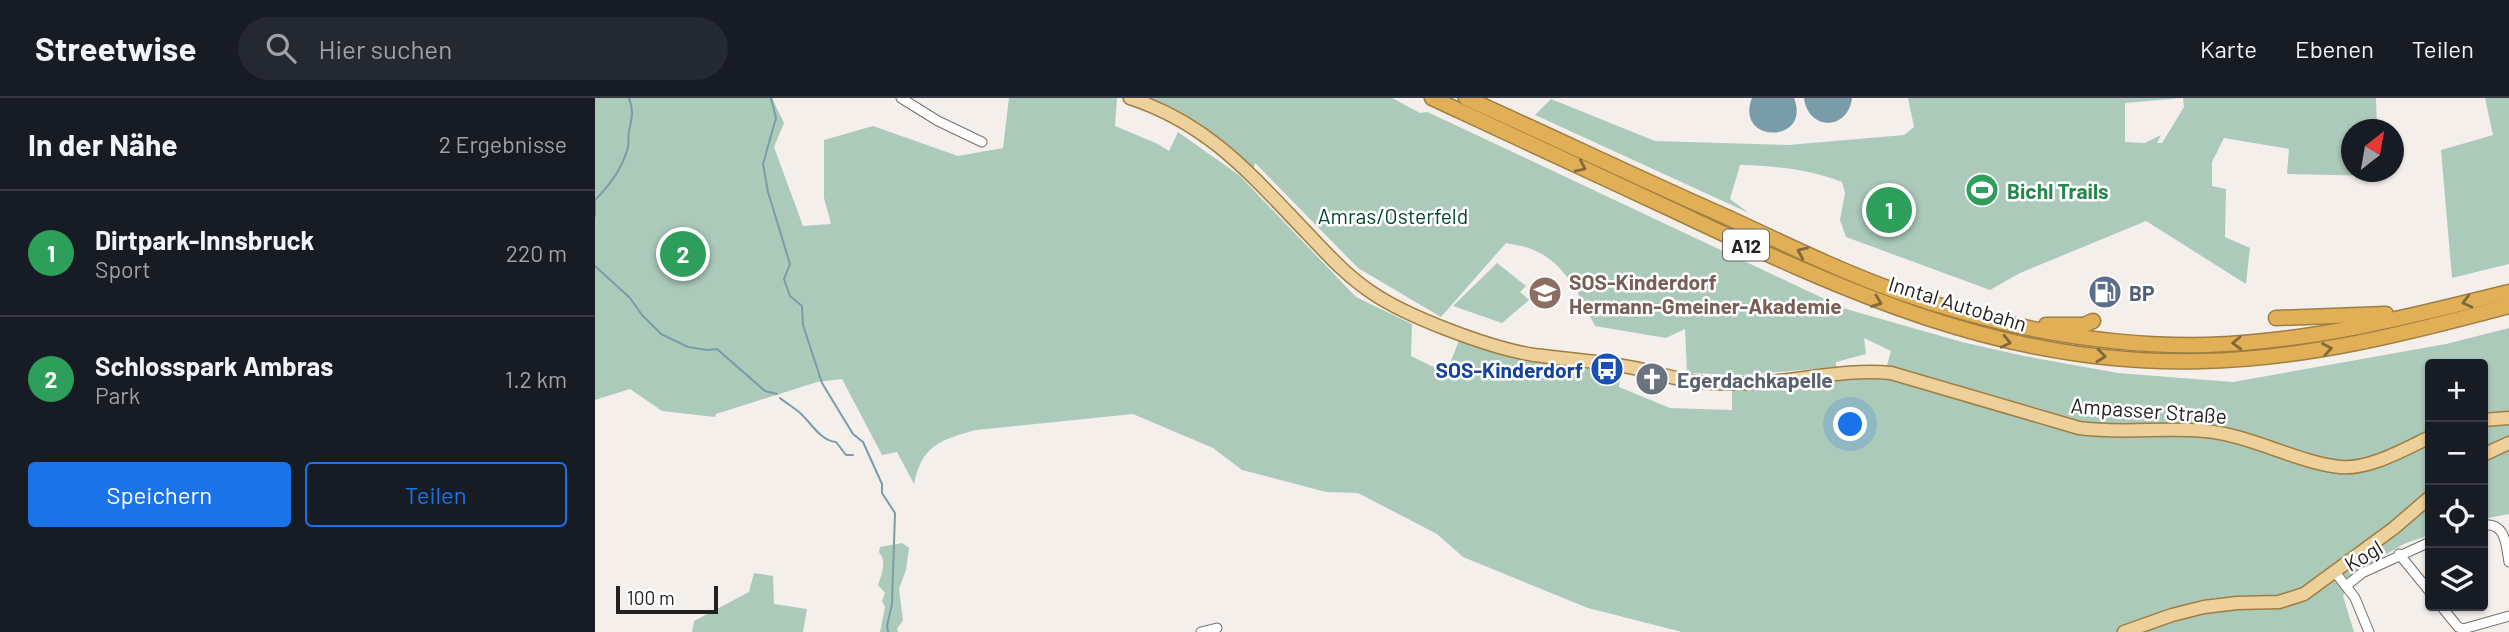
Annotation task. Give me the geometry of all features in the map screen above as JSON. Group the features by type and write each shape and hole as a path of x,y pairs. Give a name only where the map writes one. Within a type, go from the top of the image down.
{"highway":[{"name":"Inntal Autobahn","path":"1431,98 1501,122 1890,289 1968,314 2017,326 2102,341 2209,344 2292,338 2357,328 2509,292"},
{"name":"Inntal Autobahn","path":"1466,98 1501,122"},
{"name":"Inntal Autobahn","path":"1523,132 1846,290 1939,323 2033,348 2131,359 2200,362 2263,358 2357,344 2509,306"},
{"path":"2276,318 2378,315 2411,310 2425,313"},
{"path":"2017,326 2084,325 2093,321"}],"main road":[{"name":"Ampasser Straße","path":"1130,98 1175,117 1236,159 1349,276 1373,294 1397,307 1510,350 1643,369 1688,381 1747,383 1862,372 1891,373 2079,428 2102,431 2209,431 2234,435 2342,468 2375,462 2425,439"},
{"path":"2488,420 2509,418"},
{"path":"2488,453 2509,443"},
{"path":"2124,632 2204,607 2229,603 2279,602 2304,594 2425,501"}],"street":[{"path":"901,98 938,121 982,142"},
{"path":"2488,525 2501,530 2509,562"},
{"name":"Kogl","path":"2346,586 2362,573 2425,544"},
{"name":"Kogl","path":"2399,554 2425,586"},
{"path":"2335,572 2358,603 2369,632"},
{"path":"2445,611 2463,629 2509,616"},
{"path":"1201,632 1217,628"}],"green space":[{"name":"Amras/Osterfeld","path":"595,98 772,98 784,123 774,147 803,226 831,224 824,198 824,140 873,126 958,156 1003,148 1009,98 1117,98 1115,126 1169,151 1178,132 1239,175 1356,297 1412,324 1411,356 1446,373 1460,338 1621,371 1619,387 1670,408 1732,410 1732,386 1884,376 1891,351 1864,338 1866,354 1836,362 1836,367 1743,375 1687,373 1685,329 1666,338 1595,326 1572,284 1557,265 1534,250 1506,243 1441,317 1358,268 1255,163 1254,168 1187,117 1146,98 1392,98 1420,113 1427,112 1451,123 1846,309 1962,342 2024,356 2118,373 2233,382 2446,344 2509,328 2509,514 2488,518 2488,359 2425,359 2425,537 2406,543 2356,571 2343,596 2354,632 1682,632 1588,608 1463,557 1437,534 1358,493 1326,492 1242,470 1213,448 1133,414 976,430 963,434 943,441 928,452 917,471 914,484 897,452 882,455 842,379 817,382 716,414 715,417 662,411 630,389 595,400"},
{"path":"1908,98 2183,98 2376,98 2377,119 2341,119 2341,175 2287,174 2289,149 2224,138 2212,162 2212,186 2226,189 2225,237 2250,248 2246,284 2146,221 2020,273 1990,290 1846,237 1840,220 1845,193 1842,182 1792,169 1740,165 1730,199 1749,213 1535,115 1551,99 1655,141 1788,145 1904,135 1914,127","holes":["2183,98 2184,107 2162,143 2157,143 2161,135 2145,143 2125,142 2125,103"]},
{"path":"2485,98 2509,98 2509,264 2452,278 2441,150 2493,135"},
{"path":"1497,263 1526,286 1520,292 1529,300 1502,323 1453,306"},
{"path":"902,543 909,548 906,570 899,589 903,620 898,632 880,632 885,593 878,585 883,564 880,547"},
{"path":"754,573 773,576 774,604 807,609 803,632 692,632 694,621 749,592"}],"water":[{"path":"1752,98 1794,98 1797,113 1793,124 1784,130 1762,130 1753,124 1749,113"},
{"path":"1804,98 1852,98 1843,117 1828,123 1813,117"}],"waterway":[{"path":"595,216 595,200 615,176 628,147 632,114 629,98"},
{"path":"771,98 776,118 763,164 768,192 790,264 784,279 790,296 802,306 803,325 822,383 853,434 863,442 882,484 882,493 895,513 892,604 888,632"},
{"path":"595,266 630,298 661,334 688,347 717,349 765,391 777,394"},
{"path":"780,398 799,412 825,438 836,442 846,455 853,455"}],"place":[{"name":"Bichl Trails","path":"1982,190"},
{"name":"Dirtpark-Innsbruck","path":"1889,210"},
{"name":"Schlosspark Ambras","path":"683,254"},
{"name":"BP","path":"2105,292"},
{"name":"SOS-Kinderdorf Hermann-Gmeiner-Akademie","path":"1545,293"},
{"name":"SOS-Kinderdorf","path":"1607,369"},
{"name":"Egerdachkapelle","path":"1652,379"}]}
